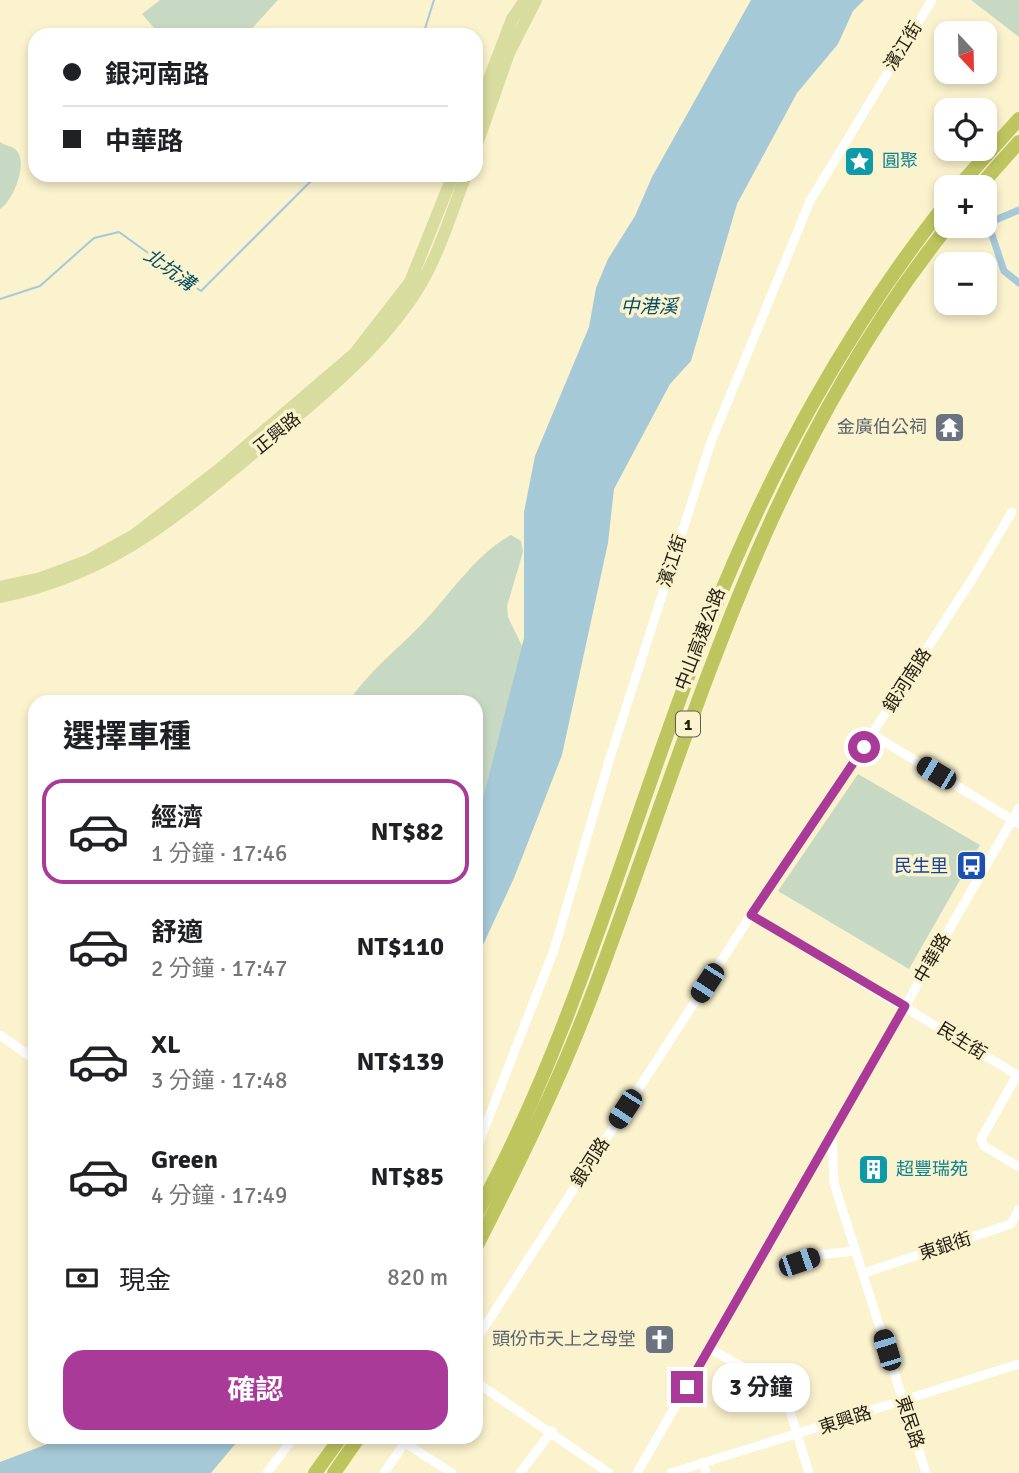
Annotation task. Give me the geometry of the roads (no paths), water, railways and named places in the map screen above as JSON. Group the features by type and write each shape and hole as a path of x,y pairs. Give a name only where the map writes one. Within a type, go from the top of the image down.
{"highway":[{"path":"969,175 1019,119"},
{"path":"990,175 1019,142"},
{"name":"中山高速公路","path":"483,1201 498,1174 559,1035 710,618 754,516 808,407 841,352 934,220"},
{"name":"中山高速公路","path":"483,1233 510,1181 589,1002 695,704 771,516 839,384 877,323 939,238"},
{"path":"315,1473 336,1444"},
{"path":"334,1473 354,1444"}],"main road":[{"path":"483,95 512,19 526,0"},
{"path":"483,127 509,54 536,0"},
{"name":"正興路","path":"0,587 41,578 87,561 134,535 236,455 355,353 410,282 450,182"},
{"name":"正興路","path":"0,597 39,589 83,573 136,545 337,385 373,349 412,299 437,250 463,182"}],"street":[{"name":"濱江街","path":"483,1132 554,950 608,761 716,429 810,201 932,0"},
{"name":"銀河南路","path":"751,915 872,734 1012,512"},
{"path":"872,734 1017,821"},
{"name":"中華路","path":"637,1473 905,1006 1017,821 1019,808"},
{"name":"民生街","path":"751,915 1018,1075"},
{"name":"銀河路","path":"483,1328 751,915"},
{"path":"0,1035 28,1055"},
{"path":"1018,1075 981,1139 984,1146 1019,1167"},
{"name":"東民路","path":"833,1132 831,1151 834,1183 926,1473"},
{"name":"東銀街","path":"864,1273 1011,1224 1019,1209"},
{"path":"781,1268 818,1255 855,1251"},
{"path":"709,1348 785,1391 809,1473"},
{"name":"東興路","path":"671,1473 1019,1364"},
{"path":"483,1387 609,1473"},
{"path":"520,1473 552,1432"},
{"path":"267,1473 289,1444"},
{"path":"384,1473 404,1444"},
{"path":"412,1444 452,1473"},
{"path":"703,1462 706,1473"}],"water":[{"name":"中港溪","path":"751,0 864,0 853,11 838,44 797,93 737,204 691,361 670,384 614,489 608,543 562,755 514,878 483,945 483,799 524,638 524,512 535,456 589,327 596,288 608,259 635,216 652,177"},
{"path":"48,1444 235,1444 211,1473 0,1473 0,1462"}],"waterway":[{"name":"北坑溝","path":"425,28 434,0"},
{"name":"北坑溝","path":"0,299 40,286 94,238 119,232 201,291 310,182"},
{"path":"1019,210 988,223 1004,271 1019,283"}],"place":[{"name":"圓聚","path":"859,161"},
{"name":"金廣伯公祠","path":"950,427"},
{"name":"民生里","path":"971,866"},
{"name":"超豐瑞苑","path":"873,1169"},
{"name":"頭份市天上之母堂","path":"659,1339"}]}
